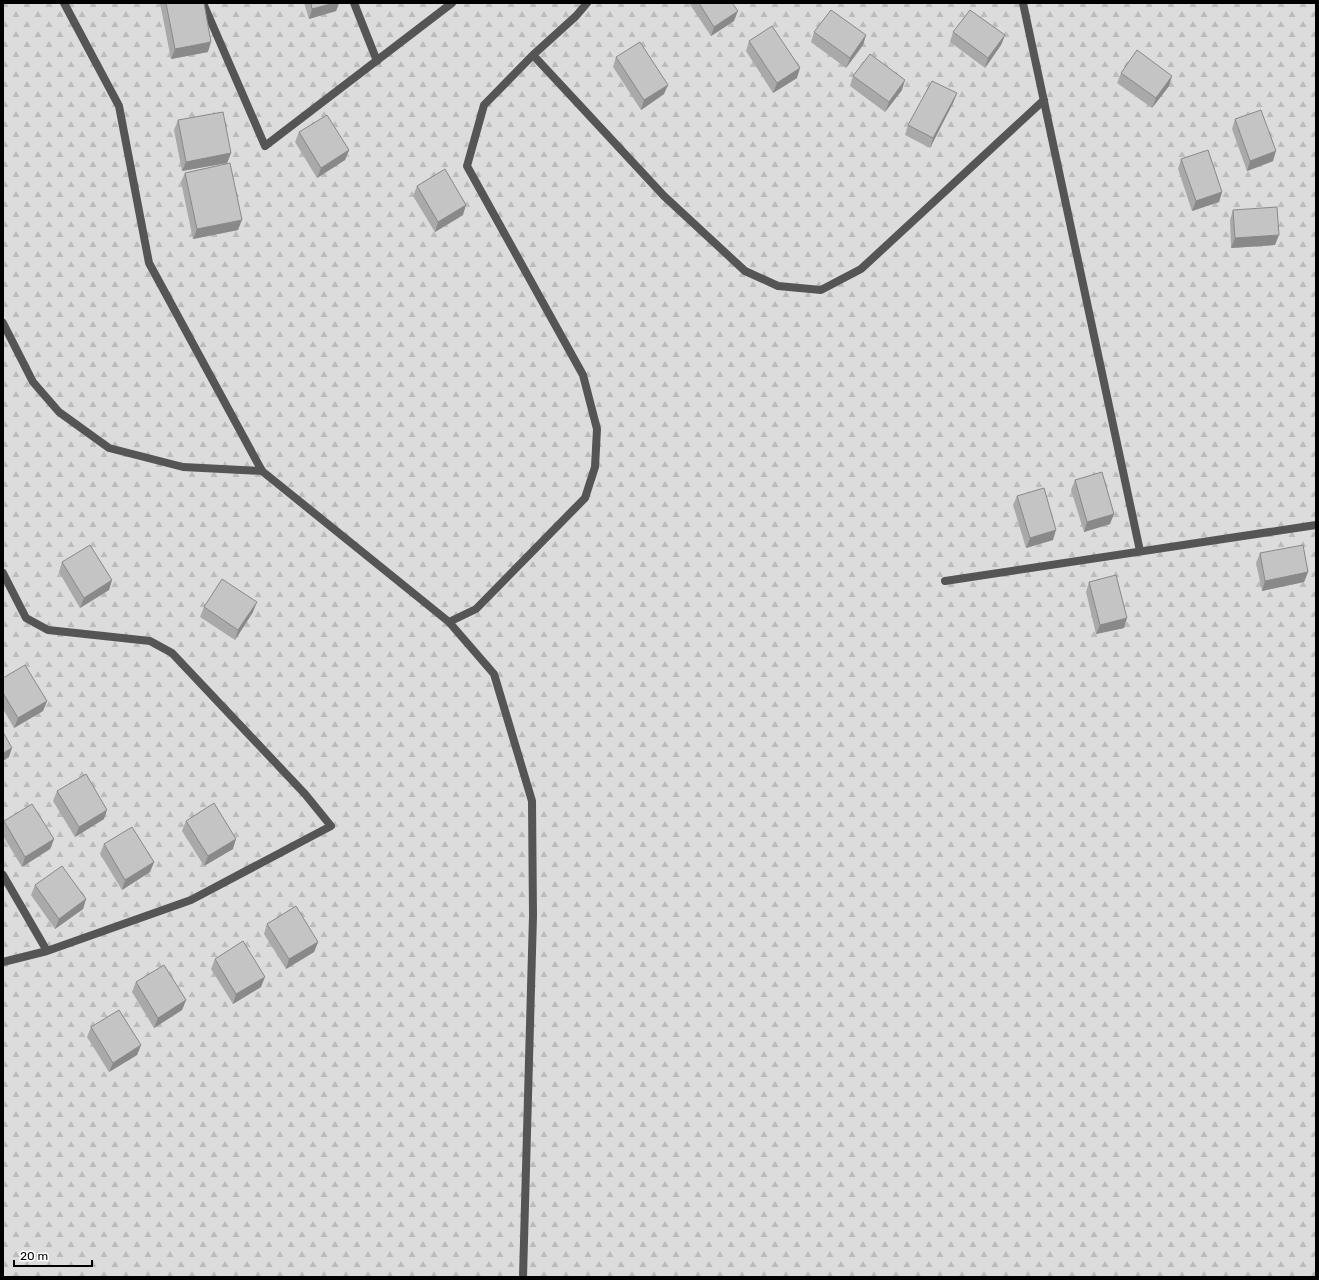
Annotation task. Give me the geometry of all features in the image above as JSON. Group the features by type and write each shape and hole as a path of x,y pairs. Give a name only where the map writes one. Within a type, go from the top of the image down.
{"street":[{"path":"64,3 119,106 149,263 262,471 449,622 494,674 532,801 533,916 523,1277"},
{"path":"203,3 265,146 452,3"},
{"path":"354,3 377,61"},
{"path":"449,622 476,609 584,498 595,467 597,429 583,375 467,166 484,106 533,55 576,16 587,3"},
{"path":"1024,3 1140,551"},
{"path":"533,55 664,196 745,271 778,286 821,290 861,269 1044,100"},
{"path":"3,323 33,382 59,412 109,448 183,467 262,471"},
{"path":"945,581 1316,525"},
{"path":"3,573 26,618 48,630 150,641 172,653 299,788 331,826 190,900 47,951 3,962"},
{"path":"3,875 47,951"}],"green space":[{"path":"3,3 1316,3 1316,1277 3,1277"}],"building":[{"path":"166,3 204,3 211,42 175,49"},
{"path":"311,3 334,3 312,9"},
{"path":"699,3 732,3 738,11 714,27"},
{"path":"831,10 866,35 850,58 814,32"},
{"path":"970,10 1005,35 988,58 953,32"},
{"path":"772,26 800,68 777,83 749,41"},
{"path":"640,42 668,85 644,100 616,57"},
{"path":"1137,50 1172,76 1156,98 1121,73"},
{"path":"870,54 905,80 889,102 853,76"},
{"path":"932,81 957,93 933,138 908,125"},
{"path":"1261,110 1276,151 1250,161 1235,119"},
{"path":"223,112 231,153 186,162 178,120"},
{"path":"327,115 349,150 321,168 299,132"},
{"path":"1208,150 1222,192 1196,201 1181,159"},
{"path":"230,163 242,220 197,229 185,173"},
{"path":"445,169 466,205 438,222 417,186"},
{"path":"1277,207 1279,235 1235,238 1233,210"},
{"path":"1102,472 1114,514 1087,522 1075,480"},
{"path":"1044,488 1056,530 1030,538 1017,496"},
{"path":"90,545 112,580 84,598 62,562"},
{"path":"1303,545 1308,572 1265,581 1260,553"},
{"path":"1116,575 1127,618 1100,625 1089,582"},
{"path":"222,579 257,602 238,630 204,607"},
{"path":"25,665 47,701 18,718 3,693 3,678"},
{"path":"3,732 12,748 3,753"},
{"path":"86,774 107,810 79,827 57,791"},
{"path":"214,803 236,839 208,856 186,821"},
{"path":"32,804 54,839 25,857 4,821"},
{"path":"132,827 154,862 125,880 104,844"},
{"path":"62,866 86,899 59,919 35,885"},
{"path":"296,906 318,942 289,959 267,924"},
{"path":"243,941 265,977 236,994 215,959"},
{"path":"164,965 186,1000 158,1018 136,982"},
{"path":"119,1010 141,1045 113,1063 91,1027"}]}
